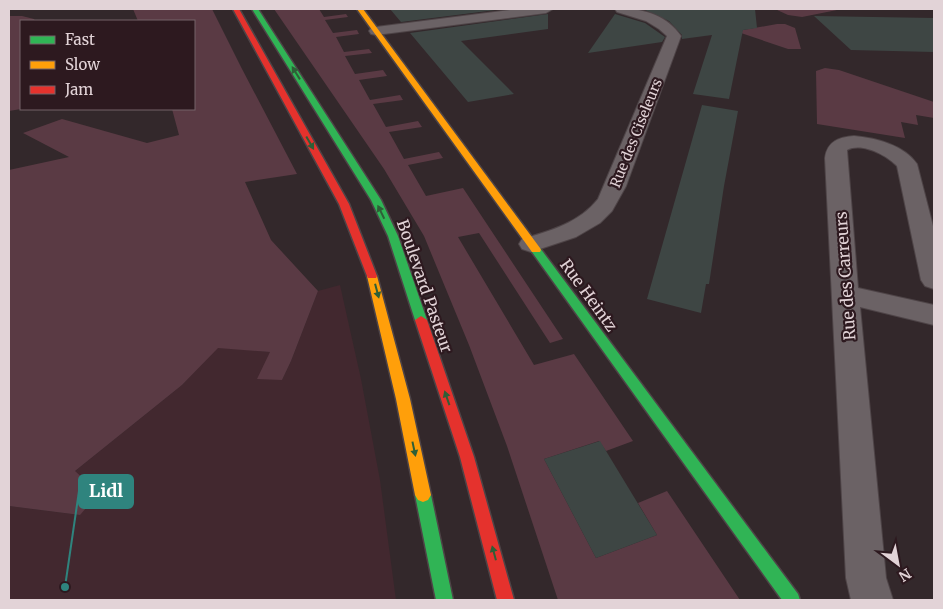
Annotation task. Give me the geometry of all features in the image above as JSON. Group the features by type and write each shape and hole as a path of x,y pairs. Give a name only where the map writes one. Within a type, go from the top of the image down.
{"street":[{"path":"236,9 344,204 375,285 403,399 446,600"},
{"name":"Boulevard Pasteur","path":"255,9 371,193 393,236 467,458 506,600"},
{"name":"Rue Heintz","path":"360,9 792,600"},
{"path":"376,31 546,9"},
{"name":"Rue des Ciseleurs","path":"531,244 569,232 584,224 599,212 612,192 674,36 669,29 658,22 622,9"},
{"name":"Rue des Carreurs","path":"872,600 866,578 835,151 839,146 846,143 878,146 902,157 907,164 934,280"},
{"path":"846,294 934,315"}],"shaded area":[{"path":"133,9 212,9 297,174 245,182 271,240 318,291 282,380 257,379 270,352 218,348 182,385 75,471 99,493 80,515 9,506 9,170 69,157 23,133 62,119 147,143 179,135 172,110 195,110 195,20 138,20"},
{"path":"274,9 319,9 324,17 346,14 348,17 325,20 333,33 357,30 359,34 336,37 344,52 369,49 372,53 345,56 355,74 383,70 387,76 359,80 370,100 400,95 403,100 373,104 386,127 418,121 422,127 389,132 404,159 439,152 443,158 408,165 426,196 463,188 563,339 550,343 479,233 458,237 534,365 574,354 633,441 606,451 599,441 544,459 596,558 657,535 638,503 667,491 740,600 558,600 507,446 469,345 424,236 384,169"},
{"path":"775,9 842,9 802,17 788,15"},
{"path":"9,16 22,16 34,20 20,20 20,109 9,111"},
{"path":"785,24 795,28 801,49 788,49 741,33 743,30"},
{"path":"825,68 839,70 934,102 934,118 916,115 918,125 901,122 905,138 817,124 816,71"},
{"path":"340,285 361,379 380,480 396,600 9,600 9,506 80,515 75,471 182,385 218,347 270,352 282,380 318,291"}],"building":[{"path":"390,9 504,9 401,22"},
{"path":"755,9 757,28 743,30 729,99 693,94 712,35 682,39 682,35 669,21 645,10"},
{"path":"548,14 548,29 461,41 514,94 468,102 410,33"},
{"path":"615,14 645,23 665,37 662,42 588,53"},
{"path":"814,16 934,18 934,52 851,50"},
{"path":"702,105 738,111 709,284 706,284 701,313 647,299"},
{"path":"600,441 657,535 596,558 544,459"}],"traffic: fast":[{"path":"255,9 376,200 393,236 421,320"},
{"path":"536,250 792,600"},
{"path":"423,495 445,600"}],"traffic: slow":[{"path":"360,9 536,250"},
{"path":"372,276 403,399 423,495"}],"traffic: jam":[{"path":"236,9 344,204 372,276"},
{"path":"421,320 467,457 506,600"}],"place":[{"name":"Lidl","path":"65,587"}]}
